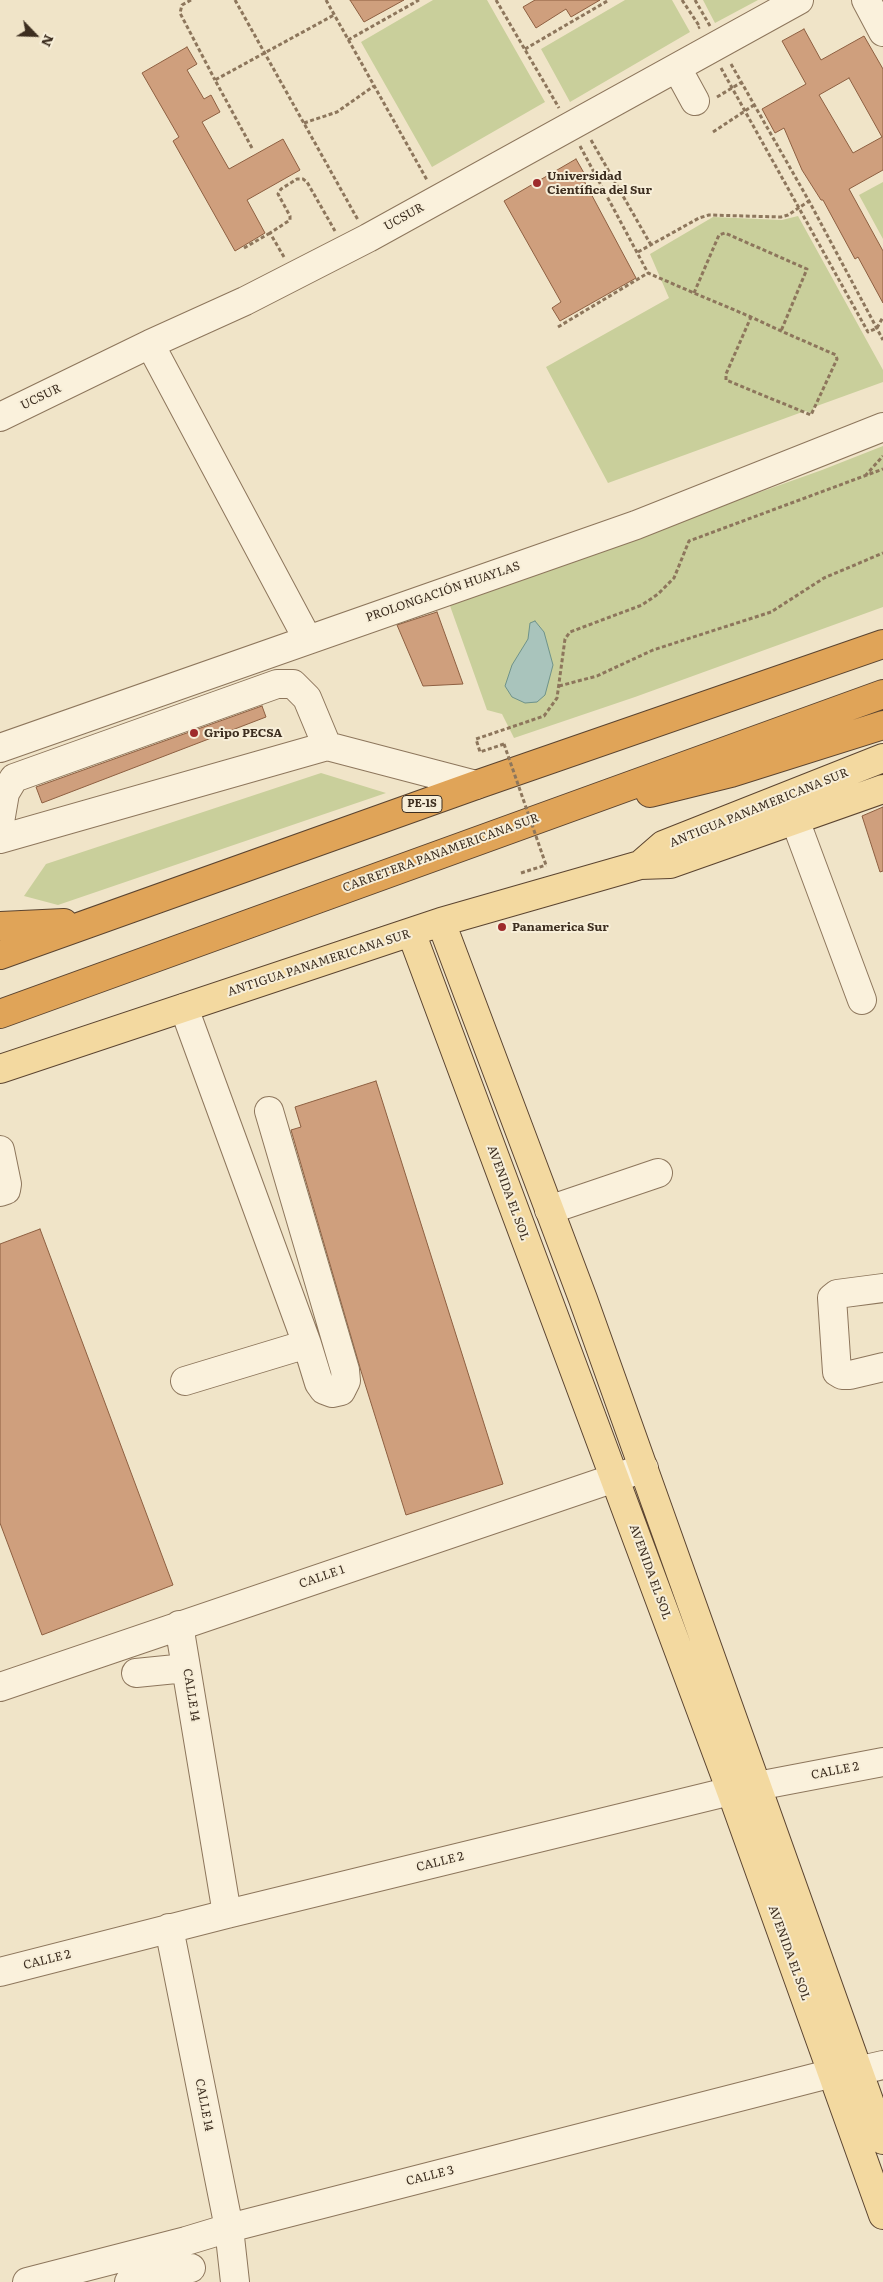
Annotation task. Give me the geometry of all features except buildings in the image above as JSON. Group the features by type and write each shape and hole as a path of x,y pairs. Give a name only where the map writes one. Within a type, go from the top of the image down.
{"highway":[{"path":"844,657 883,629"},
{"name":"PE-1S","path":"0,956 476,785 883,644"},
{"name":"CARRETERA PANAMERICANA SUR","path":"0,1014 883,694"},
{"path":"577,804 616,799 693,783 883,725"},
{"path":"0,926 94,922"}],"main road":[{"name":"ANTIGUA PANAMERICANA SUR","path":"640,865 663,846 883,758"},
{"name":"ANTIGUA PANAMERICANA SUR","path":"0,1069 441,922 640,865 670,864 883,789"},
{"name":"AVENIDA EL SOL","path":"441,922 550,1210 644,1468 883,2140"},
{"name":"AVENIDA EL SOL","path":"411,932 731,1791 858,2069 883,2215"}],"street":[{"name":"UCSUR","path":"0,417 150,344 245,302 368,238 437,198 676,68 710,40 799,0"},
{"path":"866,0 883,32"},
{"path":"676,68 705,100"},
{"path":"150,344 308,640"},
{"name":"PROLONGACIÓN HUAYLAS","path":"0,748 636,525 883,427"},
{"path":"0,822 6,792 14,778 277,684 293,684 307,698 327,746"},
{"path":"0,839 327,746 476,785"},
{"path":"794,820 862,1000"},
{"path":"184,1008 307,1344 319,1383 324,1390 332,1393 342,1391 346,1381 345,1370 269,1111"},
{"path":"0,1150 7,1184 6,1190 0,1192"},
{"path":"550,1210 658,1173"},
{"path":"883,1288 837,1294 832,1298 837,1372 842,1375 850,1375 883,1367"},
{"path":"185,1381 307,1344"},
{"name":"CALLE 1","path":"0,1688 179,1625 644,1468"},
{"name":"CALLE 14","path":"179,1625 227,1914"},
{"path":"136,1673 186,1668"},
{"name":"CALLE 2","path":"0,1972 169,1928 731,1791 883,1762"},
{"name":"CALLE 14","path":"169,1928 229,2228 235,2282"},
{"name":"CALLE 3","path":"27,2282 229,2228 858,2069"},
{"path":"129,2282 192,2275 186,2241"}],"path":[{"path":"190,0 182,5 180,13 252,148"},
{"path":"235,0 368,238"},
{"path":"326,0 437,198"},
{"path":"348,40 419,0"},
{"path":"525,49 608,0"},
{"path":"695,0 710,40 732,88 868,332 876,328 882,320"},
{"path":"215,80 334,15"},
{"path":"710,40 742,82 883,340"},
{"path":"705,100 742,82"},
{"path":"304,123 337,112 374,86"},
{"path":"713,132 754,105"},
{"path":"587,133 651,245"},
{"path":"244,248 290,220 290,216 278,197 280,190 300,178 307,182 336,231"},
{"path":"751,317 726,374 726,380 811,415 837,356 781,330 694,292 648,273 638,252 709,214 781,217 809,202"},
{"path":"694,292 719,235 725,232 807,269 781,330"},
{"path":"270,233 286,260"},
{"path":"558,327 648,273"},
{"path":"864,476 883,456"},
{"path":"516,875 546,865 504,744 480,752 476,739 544,716 557,698 565,639 570,632 642,605 658,594 674,578 689,541 883,469"},
{"path":"559,686 597,676 653,650 771,612 824,578 883,553"}],"green space":[{"path":"433,0 487,0 545,102 432,167 361,42"},
{"path":"625,0 672,0 690,32 570,102 541,49"},
{"path":"703,0 758,0 715,23"},
{"path":"883,182 883,239 859,195"},
{"path":"798,216 883,370 883,382 814,407 812,413 805,411 608,483 546,367 669,298 650,254 713,217 782,220"},
{"path":"883,446 883,607 635,697 514,738 502,714 487,710 449,603 822,470"},
{"path":"321,773 386,793 58,905 24,896 46,864"}],"water":[{"path":"535,621 544,632 553,665 545,695 537,702 525,703 512,697 505,686 512,665 528,639 530,623"}],"place":[{"name":"Universidad Científica del Sur","path":"537,183"},
{"name":"Gripo PECSA","path":"194,733"},
{"name":"Panamerica Sur","path":"502,927"}]}
